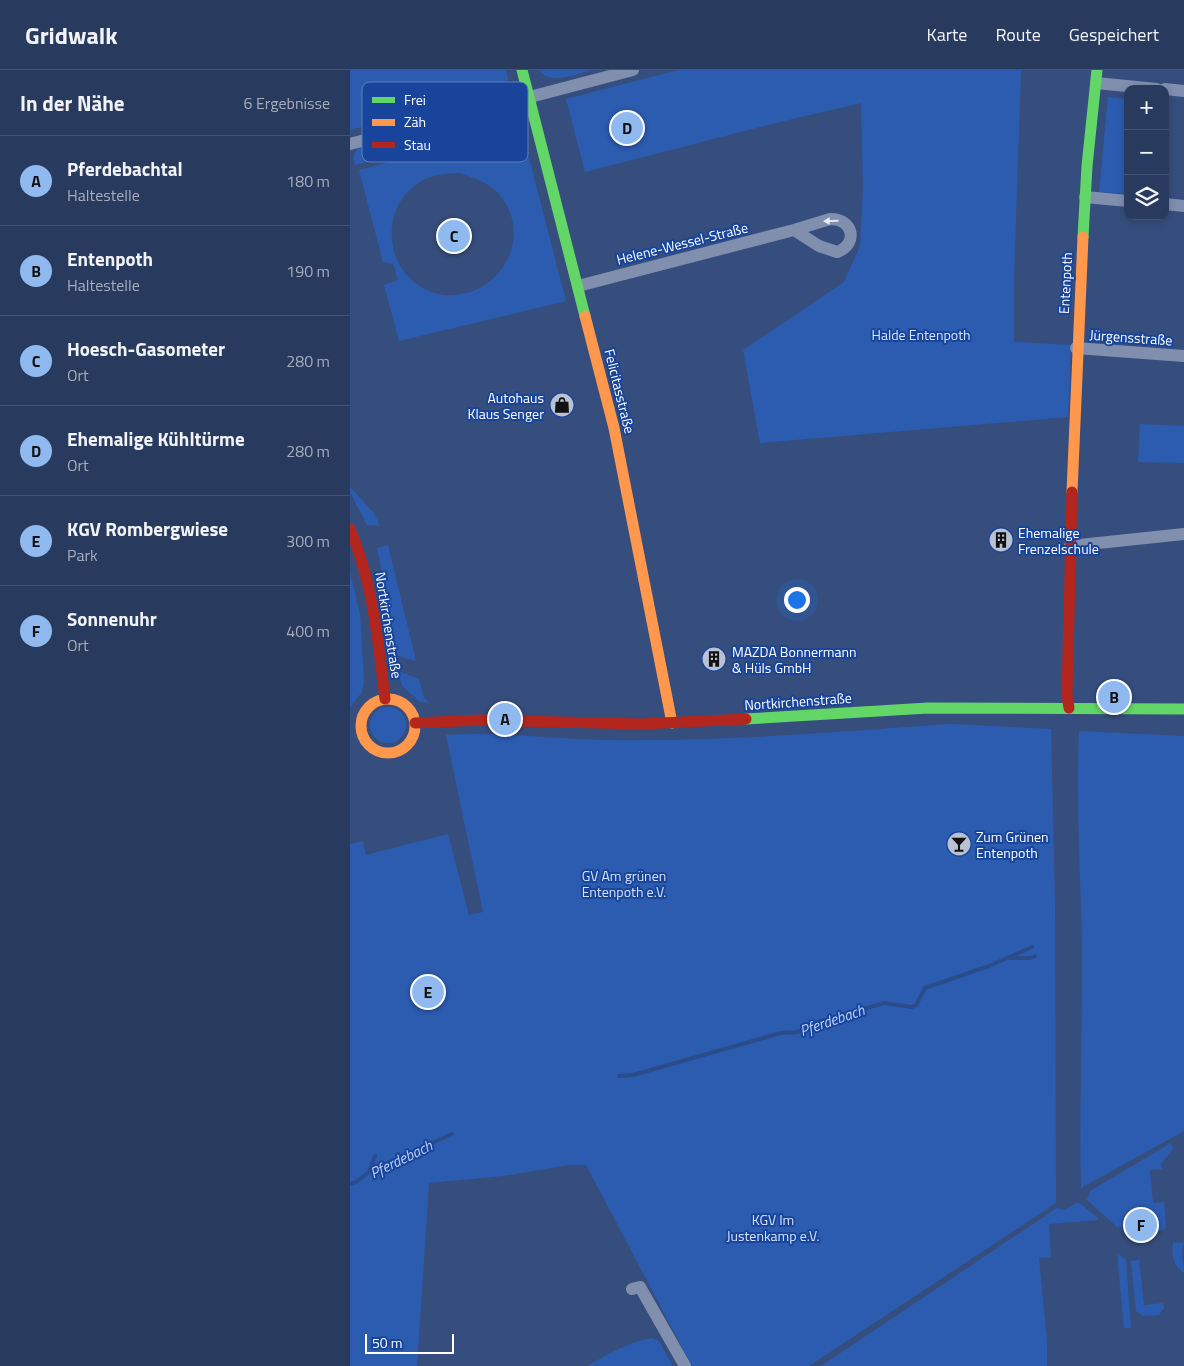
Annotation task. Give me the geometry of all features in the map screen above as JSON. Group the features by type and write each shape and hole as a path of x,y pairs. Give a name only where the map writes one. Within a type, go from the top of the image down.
{"street":[{"path":"529,97 633,70"},
{"name":"Entenpoth","path":"1069,708 1067,695 1076,348 1085,197 1097,70"},
{"path":"1096,84 1124,86"},
{"path":"1169,89 1184,91"},
{"name":"Felicitasstraße","path":"528,93 614,428 672,724"},
{"path":"1085,197 1124,201"},
{"path":"1169,204 1184,206"},
{"name":"Helene-Wessel-Straße","path":"578,286 794,230"},
{"name":"Jürgensstraße","path":"1076,348 1184,356"},
{"name":"Nortkirchenstraße","path":"350,528 363,560 370,589 385,699"},
{"path":"1070,546 1184,534"},
{"path":"385,699 400,702 411,712 414,734 410,742 399,751 385,753 372,748 366,743 361,731 362,717 371,705 385,699"},
{"name":"Nortkirchenstraße","path":"414,723 452,719 505,719 593,724 672,724 959,707 1139,707 1184,709"},
{"path":"632,1289 640,1287 685,1366"}],"green space":[{"path":"350,70 506,70 508,82 362,82 362,127 350,130"},
{"path":"539,70 592,70 564,78 557,78 544,75"},
{"name":"Halde Entenpoth","path":"678,70 1021,70 1014,277 1014,342 1071,345 1068,417 760,443 743,350 844,282 860,246 863,190 861,103 585,172 566,99"},
{"path":"1108,97 1124,99 1124,194 1099,192"},
{"path":"362,145 362,162 367,162 355,165 354,154"},
{"path":"528,154 566,301 399,341 384,285 398,280 393,264 383,262 359,170 389,162 528,162","holes":["460,173 480,181 497,192 509,210 514,228 512,247 505,264 493,278 478,289 459,295 432,292 410,278 398,262 392,240 392,229 397,207 410,189 429,177"]},
{"path":"1140,424 1184,426 1184,463 1138,462"},
{"path":"350,487 374,513 380,526 367,525 350,492"},
{"path":"388,545 416,661 395,655 389,604 377,548"},
{"path":"350,572 360,615 364,680 362,692 350,707"},
{"path":"398,671 419,679 424,698 430,703 419,701 402,686"},
{"path":"388,707 395,708 401,712 405,718 405,732 401,738 395,742 388,743 381,742 375,738 371,732 370,725 371,718 375,712 381,708"},
{"path":"950,724 1051,729 1055,904 1056,1203 809,1366 692,1366 586,1165 568,1165 503,1176 429,1183 417,1366 350,1366 350,844 363,841 366,855 448,834 469,915 483,912 446,735 648,740 778,736"},
{"path":"1079,731 1184,736 1184,1131 1081,1188 1082,937 1078,808"},
{"path":"1171,1143 1173,1149 1161,1164 1162,1169 1150,1170 1153,1203 1164,1202 1166,1227 1163,1230 1150,1231 1151,1220 1141,1212 1132,1217 1129,1226 1117,1227 1087,1200 1090,1191"},
{"path":"1078,1202 1098,1218 1097,1220 1049,1224 1051,1257 1039,1258 1047,1341 1047,1366 821,1366 1057,1208 1065,1210"},
{"path":"1173,1242 1184,1243 1182,1254 1184,1273 1177,1267 1174,1259 1172,1251"},
{"path":"1117,1253 1126,1260 1131,1328 1124,1328"},
{"path":"1139,1260 1144,1305 1163,1303 1164,1308 1159,1315 1143,1316 1136,1311 1131,1261"},
{"path":"652,1338 659,1341 673,1366 589,1365 628,1345"}],"waterway":[{"name":"Pferdebach","path":"619,1076 633,1075 781,1033 798,1032 808,1025 884,1003 912,1007 916,1005 925,988 989,966 1032,947"},
{"path":"1010,958 1030,958 1035,956"},
{"name":"Pferdebach","path":"350,1184 356,1182 369,1172 452,1134"},
{"path":"369,1172 375,1156"}],"traffic: fast":[{"path":"522,70 525,82"},
{"path":"1083,237 1087,166 1097,70"},
{"path":"528,93 585,316"},
{"path":"746,719 928,708 1184,709"}],"traffic: slow":[{"path":"1072,492 1083,237"},
{"path":"585,316 614,428 672,723"},
{"path":"383,699 393,699 407,707 413,716 415,726 413,736 407,745 393,753 383,753 373,748 366,741 361,731 361,721 366,711 373,704 383,699"}],"traffic: jam":[{"path":"1069,708 1067,695 1072,492"},
{"path":"350,529 358,549 369,591 377,634 385,699"},
{"path":"415,723 480,720 641,724 746,719"}],"place":[{"name":"Ehemalige Kühltürme","path":"627,128"},
{"name":"Hoesch-Gasometer","path":"454,236"},
{"name":"Autohaus Klaus Senger","path":"562,405"},
{"name":"Ehemalige Frenzelschule","path":"1001,540"},
{"name":"MAZDA Bonnermann & Hüls GmbH","path":"714,659"},
{"name":"Entenpoth","path":"1114,697"},
{"name":"Pferdebachtal","path":"505,719"},
{"name":"Zum Grünen Entenpoth","path":"959,844"},
{"name":"KGV Rombergwiese","path":"428,992"},
{"name":"Sonnenuhr","path":"1141,1225"}],"park label":[{"name":"GV Am grünen Entenpoth e.V.","path":"624,884"},
{"name":"KGV Im Justenkamp e.V.","path":"773,1228"}]}
